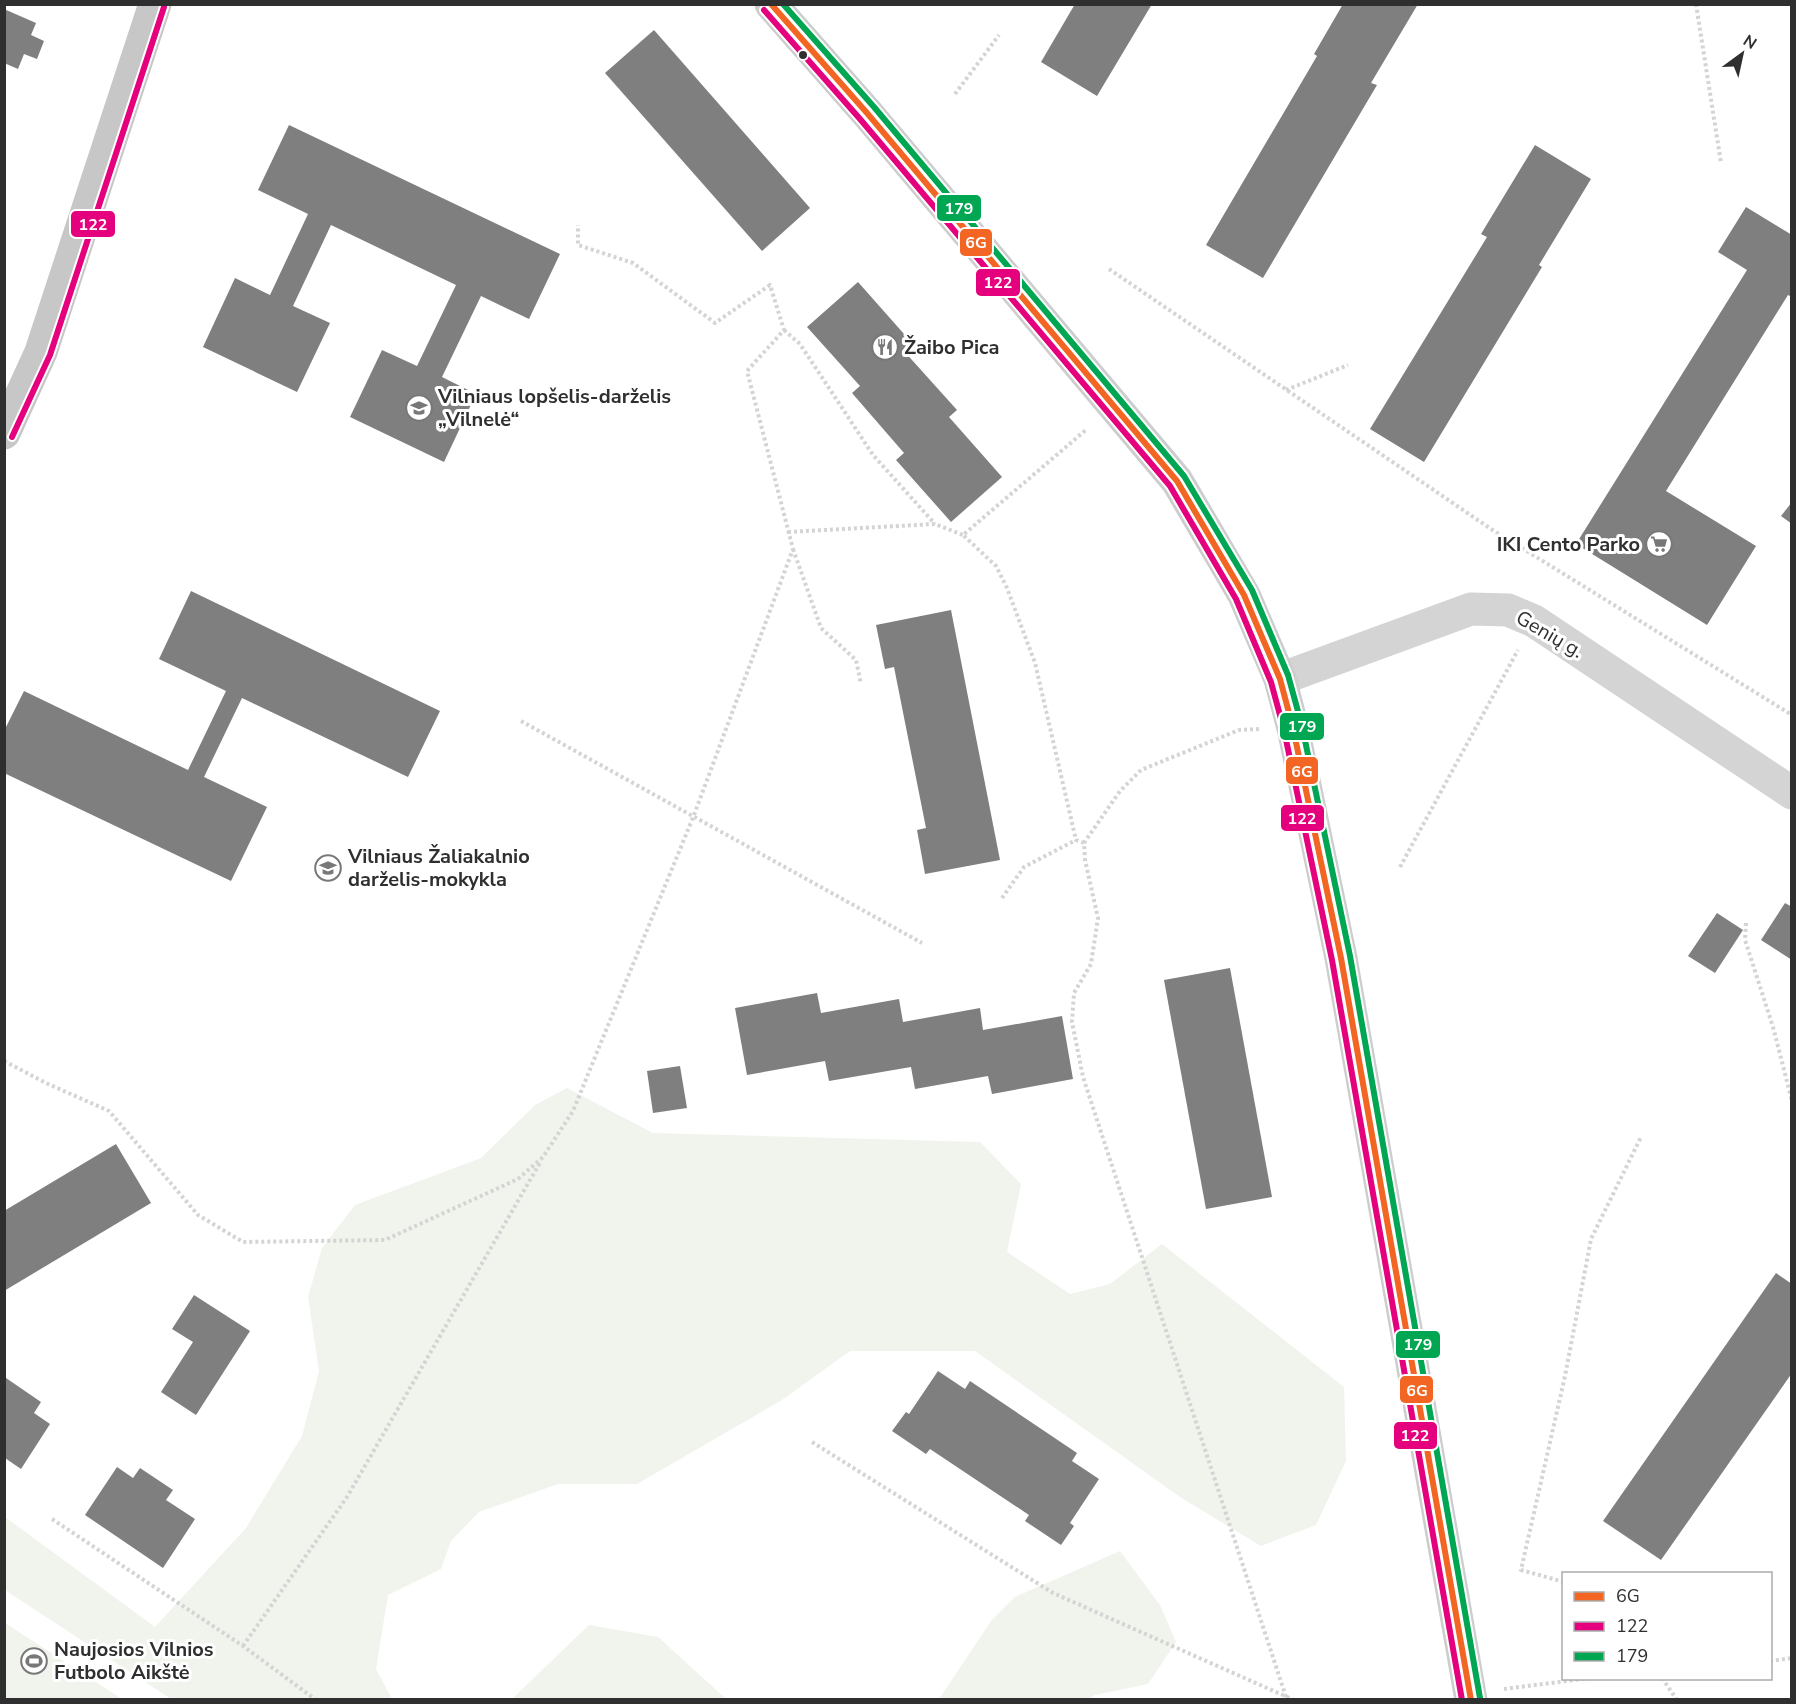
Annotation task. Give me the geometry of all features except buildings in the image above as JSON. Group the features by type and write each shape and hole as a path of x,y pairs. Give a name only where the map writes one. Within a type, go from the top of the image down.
{"main road":[{"path":"4,433 41,352 155,4"},
{"path":"771,4 867,113 1177,481 1244,595 1280,679 1293,728 1341,958 1470,1697"}],"street":[{"name":"Genių g.","path":"1280,679 1471,609 1508,610 1534,621 1791,793"}],"path":[{"path":"1696,4 1721,163"},
{"path":"955,94 999,35"},
{"path":"578,225 578,245 633,263 715,323 770,285 784,330 800,344 873,455 934,524"},
{"path":"1109,269 1491,529 1791,715"},
{"path":"784,330 747,371 792,549 821,628 856,660 861,684"},
{"path":"1286,390 1348,365"},
{"path":"963,536 1114,407"},
{"path":"788,532 934,524 963,536 996,566 1007,588 1035,663 1076,840"},
{"path":"243,1646 347,1497 543,1157 573,1111 694,815 792,549"},
{"path":"1400,867 1534,621"},
{"path":"521,721 922,943"},
{"path":"1286,1697 1083,1077 1072,1022 1074,993 1091,964 1098,918 1084,860 1084,843 1120,791 1141,770 1239,730 1293,728"},
{"path":"1002,898 1024,867 1076,840 1084,843"},
{"path":"1746,923 1745,939 1773,1027 1791,1101"},
{"path":"4,1061 46,1083 109,1111 198,1215 243,1242 385,1240 518,1179 543,1157"},
{"path":"1562,1582 1521,1570 1566,1376 1590,1239 1641,1137"},
{"path":"812,1442 1053,1593 1294,1700"},
{"path":"52,1519 243,1646 316,1700"},
{"path":"1772,1661 1791,1658"},
{"path":"1470,1697 1540,1683 1570,1680"},
{"path":"1663,1680 1677,1700"}],"shaded area":[{"path":"567,1088 653,1133 980,1142 1021,1184 1007,1252 1070,1294 1110,1284 1162,1244 1344,1387 1346,1461 1316,1525 1261,1546 1180,1497 975,1351 850,1351 782,1400 637,1484 558,1484 479,1512 451,1541 441,1569 388,1595 376,1669 392,1699 171,1699 5,1590 5,1517 155,1627 246,1528 302,1436 319,1371 308,1297 322,1248 355,1205 481,1158 535,1105"},
{"path":"1120,1551 1160,1605 1176,1642 1148,1684 1095,1695 1090,1699 939,1699 991,1621 1015,1597"},
{"name":"Naujosios Vilnios Futbolo Aikštė","path":"5,1623 122,1699 5,1699"},
{"path":"589,1625 658,1637 726,1699 512,1699"}],"transit line":[{"name":"6G","path":"771,4 867,113 1177,481 1244,595 1280,679 1293,728 1341,958 1471,1700"},
{"name":"179","path":"783,4 874,107 1184,476 1252,590 1288,675 1302,726 1350,956 1480,1698"},
{"name":"122","path":"12,437 50,355 164,7"},
{"name":"122","path":"764,10 860,119 1170,486 1236,599 1271,682 1284,730 1332,960 1462,1700"}],"place":[{"name":"Žaibo Pica","path":"885,347"},
{"name":"Vilniaus lopšelis-darželis „Vilnelė“","path":"419,408"},
{"name":"IKI Cento Parko","path":"1659,544"},
{"name":"Vilniaus Žaliakalnio darželis-mokykla","path":"328,868"},
{"name":"Naujosios Vilnios Futbolo Aikštė","path":"34,1661"}]}
